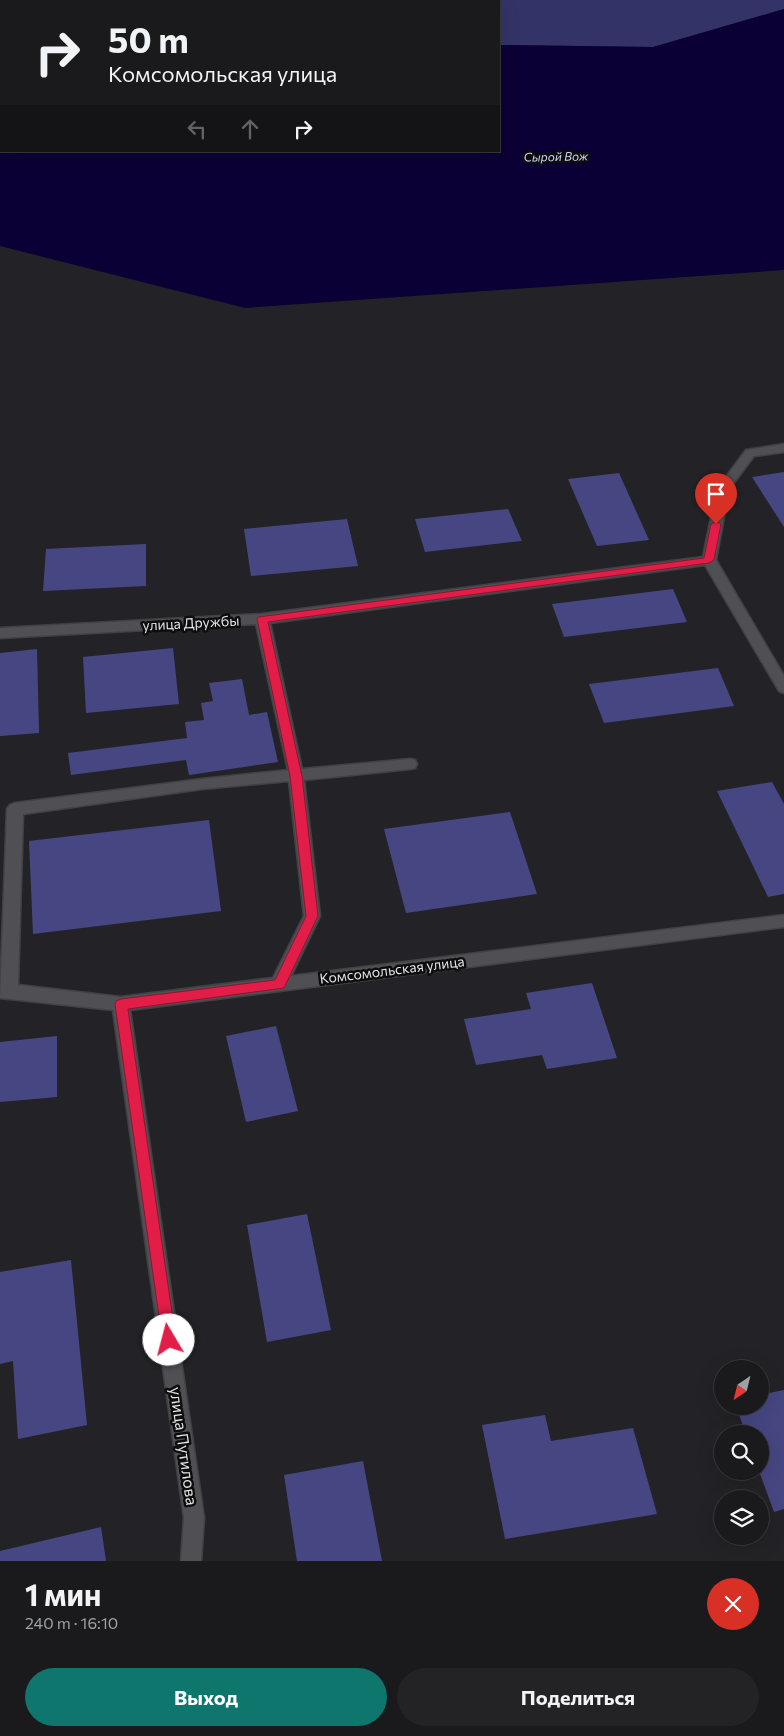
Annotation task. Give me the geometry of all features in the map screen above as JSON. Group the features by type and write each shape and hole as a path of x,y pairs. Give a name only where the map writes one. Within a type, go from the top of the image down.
{"street":[{"path":"784,448 750,453 723,489 709,560 784,688"},
{"name":"улица Дружбы","path":"0,633 262,619 709,560"},
{"path":"262,619 296,776 312,916 279,984"},
{"path":"5,991 15,809 202,784 410,764"},
{"name":"Комсомольская улица","path":"5,991 121,1004 784,921"},
{"name":"улица Путилова","path":"121,1004 194,1518 191,1561"}],"shaded area":[{"path":"500,0 784,0 784,9 653,47 500,45"}],"water":[{"name":"Сырой Вож","path":"784,9 784,270 245,308 0,246 0,152 500,152 500,45 653,47"}],"building":[{"path":"784,472 784,527 752,477"},
{"path":"619,473 649,540 597,546 568,479"},
{"path":"508,509 522,541 425,552 415,519"},
{"path":"347,519 358,566 251,576 244,529"},
{"path":"146,544 146,586 43,591 46,549"},
{"path":"673,589 687,622 564,637 552,604"},
{"path":"173,648 179,704 86,713 83,657"},
{"path":"37,649 39,733 0,736 0,653"},
{"path":"718,668 734,706 604,723 589,684"},
{"path":"242,679 249,715 267,712 278,762 189,775 186,760 71,775 68,753 187,738 185,722 204,720 201,703 213,701 209,683"},
{"path":"772,782 784,804 784,894 768,897 717,791"},
{"path":"510,812 537,894 406,913 384,829"},
{"path":"209,820 221,911 33,934 29,841"},
{"path":"592,983 617,1058 547,1069 542,1055 476,1065 464,1019 531,1009 526,993"},
{"path":"276,1026 298,1111 246,1122 226,1036"},
{"path":"57,1036 57,1097 0,1102 0,1042"},
{"path":"307,1214 331,1330 267,1342 247,1225"},
{"path":"71,1260 87,1425 18,1439 13,1361 0,1364 0,1272"},
{"path":"784,1390 784,1509 774,1512 769,1498 769,1490 766,1490 762,1480 769,1480 769,1425 743,1425 739,1415 769,1415 769,1393"},
{"path":"545,1415 551,1441 633,1428 657,1514 505,1539 482,1425"},
{"path":"363,1461 382,1561 297,1561 284,1475"},
{"path":"101,1527 106,1561 0,1561 0,1551"}],"route":[{"path":"169,1340 121,1004 279,984 312,916 296,776 262,619 709,560 716,524"}]}
